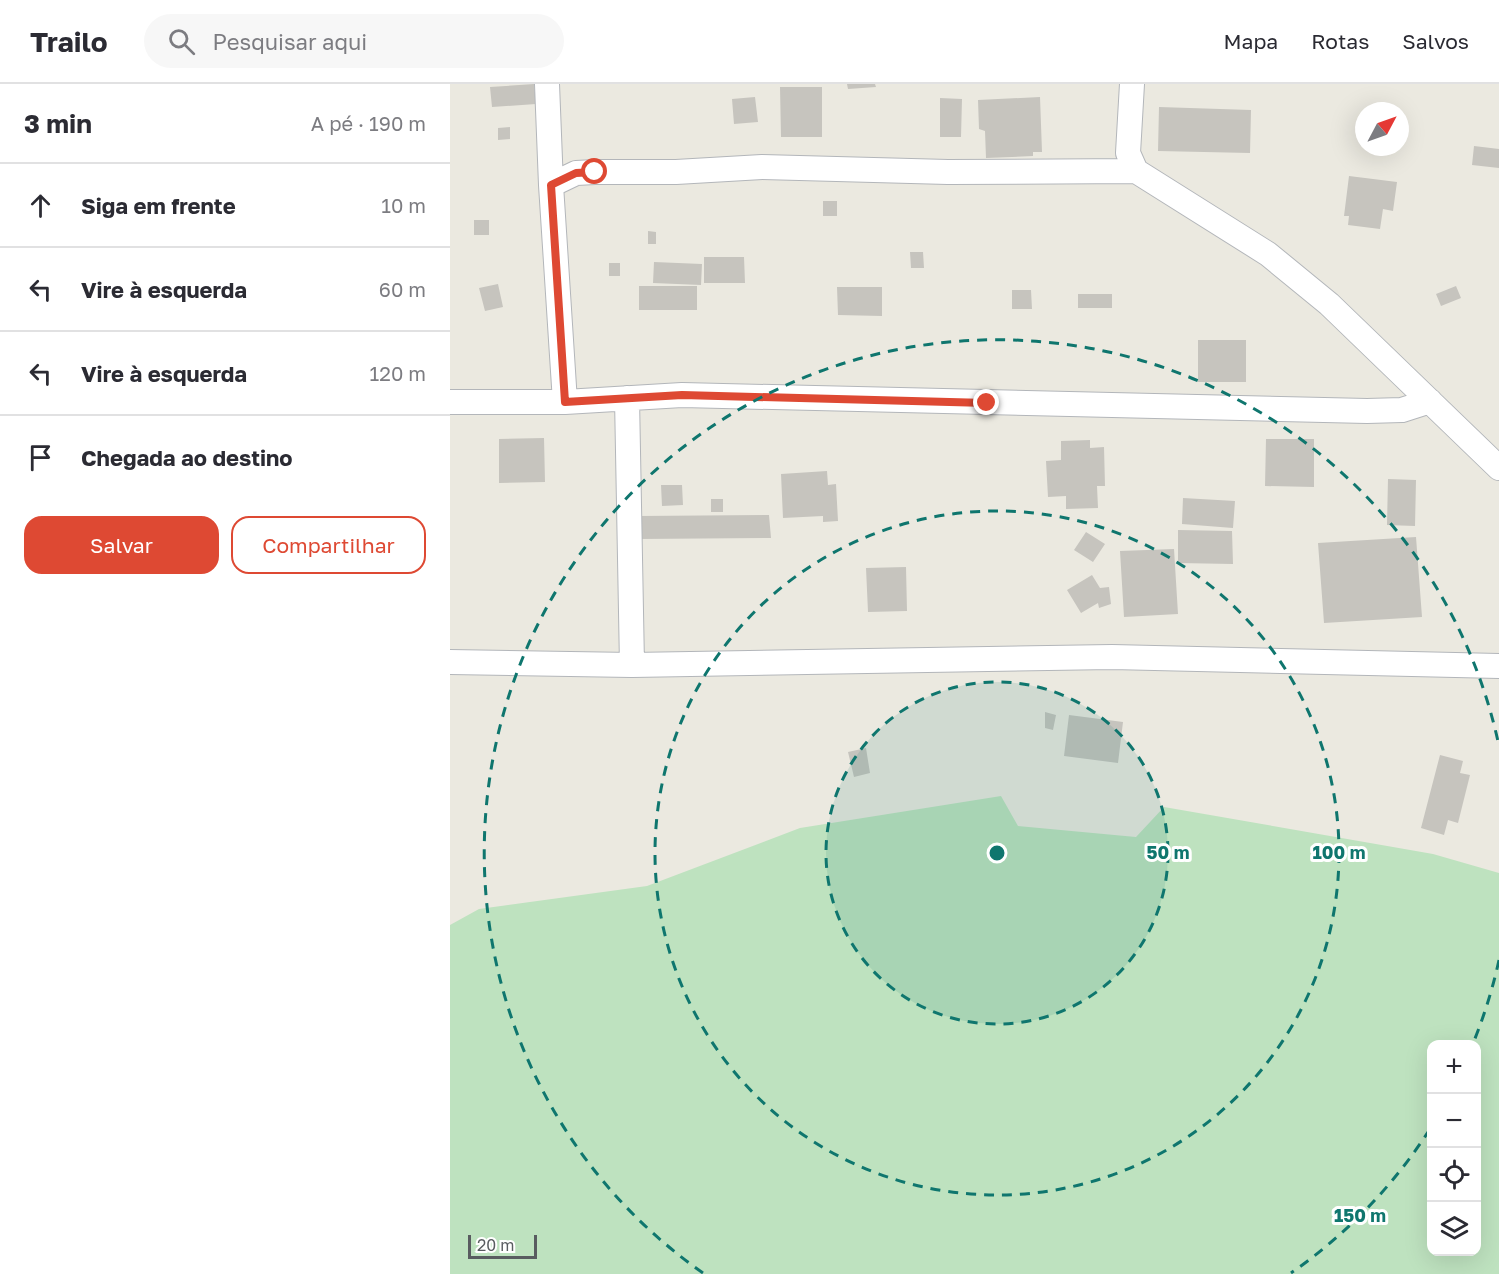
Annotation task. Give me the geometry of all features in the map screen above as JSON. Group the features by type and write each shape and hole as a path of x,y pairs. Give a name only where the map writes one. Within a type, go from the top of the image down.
{"street":[{"path":"547,84 565,402"},
{"path":"1132,84 1128,153 1136,171 1268,254 1329,304 1499,468"},
{"path":"551,185 576,173 676,172 762,167 948,172 1136,171"},
{"path":"450,402 565,402 694,395 1367,411 1402,410 1430,401"},
{"path":"627,398 632,665"},
{"path":"450,662 632,665 1112,657 1499,666"}],"green space":[{"path":"1001,796 1018,826 1136,837 1164,807 1433,854 1499,873 1499,1274 450,1274 450,925 479,909 647,886 800,828"}],"building":[{"path":"534,84 536,104 492,107 490,87"},
{"path":"847,84 875,84 876,87 848,89"},
{"path":"780,87 822,87 822,137 781,137"},
{"path":"755,97 758,122 734,124 732,99"},
{"path":"1040,97 1042,152 1033,152 1033,156 986,158 985,131 979,129 978,100"},
{"path":"940,98 962,99 961,137 940,137"},
{"path":"1159,107 1251,110 1250,153 1158,151"},
{"path":"510,127 510,139 498,140 498,128"},
{"path":"1474,146 1499,149 1499,168 1472,165"},
{"path":"1349,176 1397,182 1393,211 1383,209 1380,229 1348,225 1349,216 1344,216"},
{"path":"823,201 837,201 837,216 823,216"},
{"path":"474,220 489,220 489,235 474,235"},
{"path":"648,231 656,232 656,244 648,244"},
{"path":"910,252 923,252 924,268 911,268"},
{"path":"704,257 744,257 745,283 704,283"},
{"path":"654,262 702,264 701,285 653,283"},
{"path":"609,263 620,263 620,276 609,276"},
{"path":"498,284 503,307 485,311 479,288"},
{"path":"639,286 697,286 697,310 639,310"},
{"path":"1456,286 1461,298 1441,306 1436,294"},
{"path":"837,287 882,287 882,316 838,315"},
{"path":"1012,290 1031,290 1032,309 1012,309"},
{"path":"1078,294 1112,294 1112,308 1078,308"},
{"path":"1198,340 1246,340 1246,382 1198,382"},
{"path":"544,438 545,482 499,483 499,439"},
{"path":"1266,439 1314,439 1314,487 1265,486"},
{"path":"1090,440 1090,448 1104,447 1105,486 1097,486 1098,508 1066,509 1066,496 1048,497 1046,461 1061,460 1061,441"},
{"path":"827,471 828,485 836,484 838,521 823,522 823,516 783,518 781,474"},
{"path":"1388,479 1416,480 1415,526 1387,525"},
{"path":"661,485 682,485 683,505 662,506"},
{"path":"1183,498 1235,501 1233,528 1182,524"},
{"path":"711,499 723,499 723,512 711,512"},
{"path":"769,515 771,538 639,539 639,516"},
{"path":"1178,530 1232,531 1233,564 1178,563"},
{"path":"1086,532 1105,544 1093,562 1074,550"},
{"path":"1416,537 1422,617 1324,623 1318,543"},
{"path":"1174,549 1178,614 1124,617 1120,551"},
{"path":"906,567 907,611 868,612 866,568"},
{"path":"1092,575 1100,588 1109,587 1111,604 1099,608 1098,603 1081,613 1067,590"},
{"path":"1045,712 1056,715 1053,730 1045,728"},
{"path":"1069,715 1123,722 1118,763 1064,756"},
{"path":"866,748 870,773 854,777 848,752"},
{"path":"1440,755 1463,761 1460,773 1470,775 1458,823 1448,820 1444,835 1421,828"}],"route":[{"path":"595,172 576,173 551,185 565,402 682,395 987,403"}]}
